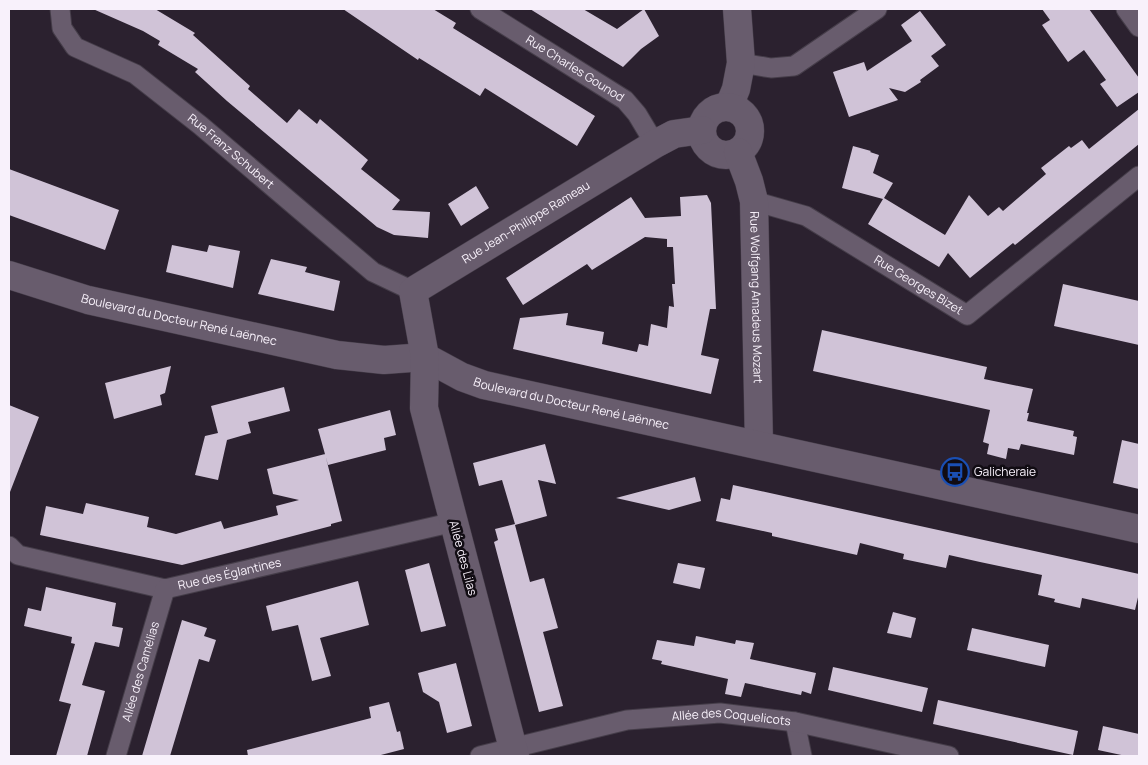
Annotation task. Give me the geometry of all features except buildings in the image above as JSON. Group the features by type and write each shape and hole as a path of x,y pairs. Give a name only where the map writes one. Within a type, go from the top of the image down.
{"street":[{"name":"Rue Franz Schubert","path":"60,9 62,28 75,47 135,74 200,124 373,272 414,291"},
{"name":"Rue Charles Gounod","path":"480,9 625,100 637,114 655,144"},
{"path":"729,106 736,89 741,63 737,9"},
{"path":"741,63 771,68 794,66 877,9"},
{"path":"1126,9 1139,27"},
{"path":"729,106 743,113 748,119 750,134 744,147 738,152 731,155 717,154 706,144 702,137 702,130 707,115 721,107 729,106"},
{"name":"Rue Jean-Philippe Rameau","path":"414,291 655,144 674,134 702,130"},
{"name":"Rue Wolfgang Amadeus Mozart","path":"738,152 749,180 754,201 759,445"},
{"name":"Rue Georges Bizet","path":"754,201 806,216 967,315 1139,176"},
{"name":"Boulevard du Docteur René Laënnec","path":"9,275 88,300 337,355 384,360 426,357 462,377 484,385 1139,529"},
{"path":"414,291 426,357"},
{"name":"Allée des Lilas","path":"426,357 424,408 514,752"},
{"name":"Rue des Églantines","path":"9,546 18,555 165,589 454,522"},
{"name":"Allée des Camélias","path":"116,756 165,589"},
{"name":"Allée des Coquelicots","path":"480,756 514,752 627,720 720,713 795,722 949,756"},
{"path":"795,722 802,756"}],"place":[{"name":"Galicheraie","path":"955,472"}]}
